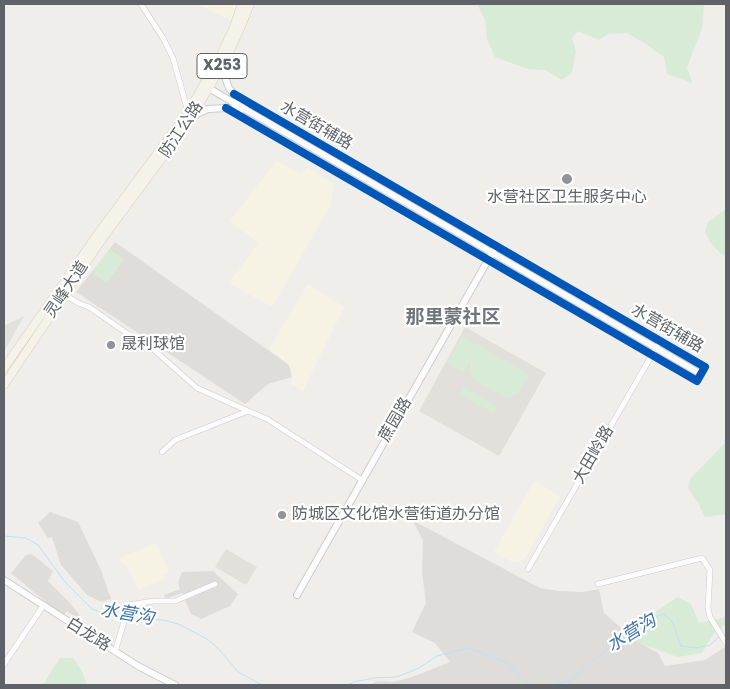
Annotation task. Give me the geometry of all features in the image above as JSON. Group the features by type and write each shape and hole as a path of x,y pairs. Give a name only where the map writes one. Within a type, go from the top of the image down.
{"main road":[{"name":"防江公路","path":"131,195 188,123 207,87 242,4"},
{"name":"防江公路","path":"131,195 226,59 250,4"},
{"name":"灵峰大道","path":"4,385 131,195"},
{"name":"灵峰大道","path":"4,368 97,236 131,195"}],"street":[{"path":"141,4 176,64 188,112"},
{"path":"226,59 226,80 246,110"},
{"path":"207,87 701,374"},
{"name":"水营街辅路","path":"226,108 698,381 705,367 234,94"},
{"path":"188,123 199,113 208,109 246,110"},
{"name":"蔗园路","path":"297,595 496,246"},
{"path":"64,294 78,303 89,307 128,334 146,342 197,388 267,419 362,480"},
{"name":"大田岭路","path":"528,570 660,341"},
{"path":"162,452 175,440 248,411"},
{"path":"598,584 702,558 710,570 708,608 710,617 726,643"},
{"name":"白龙路","path":"4,580 115,652 175,685"},
{"path":"115,652 129,605 154,601 175,601 215,584"},
{"path":"4,664 43,606"}],"shaded area":[{"path":"197,4 238,4 232,21"},
{"path":"276,161 301,174 308,168 334,184 330,206 272,307 229,283 258,243 230,221"},
{"path":"115,242 289,365 292,377 268,384 245,404 76,292"},
{"path":"308,284 344,307 303,391 291,384 292,377 289,365 269,349"},
{"path":"24,316 4,352 4,326"},
{"path":"465,327 546,373 499,456 419,411"},
{"path":"534,481 560,496 527,555 521,562 512,562 494,552"},
{"path":"50,512 78,522 101,570 111,599 102,602 87,595 61,565 52,537 48,538 38,523"},
{"path":"412,520 540,588 582,592 599,589 604,613 635,640 658,653 665,666 705,660 725,647 726,685 369,685 377,681 393,682 412,677 450,662 435,643 412,632 426,603 422,572 423,540"},
{"path":"156,543 169,572 163,574 165,579 138,590 128,568 122,563 120,558"},
{"path":"226,549 257,567 246,585 215,567"},
{"path":"29,554 53,571 48,581 80,616 77,618 67,611 64,616 59,613 11,573 25,556"},
{"path":"213,571 238,594 230,606 201,619 191,614 182,593 166,599 164,595 180,589 178,583 182,572"}],"green space":[{"path":"477,4 704,4 702,29 687,67 692,83 667,74 664,57 627,33 608,34 599,40 578,31 572,38 576,51 572,73 562,80 545,70 528,69 495,57 487,39 485,20"},
{"path":"726,209 726,255 721,254 710,242 705,232 708,222"},
{"path":"110,249 123,261 106,283 92,272"},
{"path":"462,336 530,375 527,380 524,378 524,386 519,393 510,397 504,397 473,379 469,371 471,360 464,372 447,363"},
{"path":"463,387 497,406 493,413 460,394"},
{"path":"726,442 726,514 705,517 688,488 691,478"},
{"path":"678,597 691,604 699,623 726,617 726,624 713,634 702,653 678,657 639,643 624,627 652,614"},
{"path":"60,658 73,658 82,671 87,685 43,685"}],"waterway":[{"name":"水营沟","path":"4,536 26,538 38,545 65,582 92,609 105,614 123,617"},
{"name":"水营沟","path":"552,685 570,681 603,652 648,620 663,614 672,621 681,646 696,648 710,645 720,636"},
{"name":"水营沟","path":"127,618 164,620 178,624 207,639 218,648 238,672 262,685"},
{"name":"水营沟","path":"348,685 373,678 397,677 419,668 437,656 468,648 506,662 528,683 535,685"}],"cycle path":[{"path":"226,108 697,381 705,367 234,94"}],"place":[{"name":"水营社区卫生服务中心","path":"567,179"},
{"name":"晟利球馆","path":"111,345"},
{"name":"防城区文化馆水营街道办分馆","path":"282,515"}],"district":[{"name":"那里蒙社区","path":"453,318"}]}
